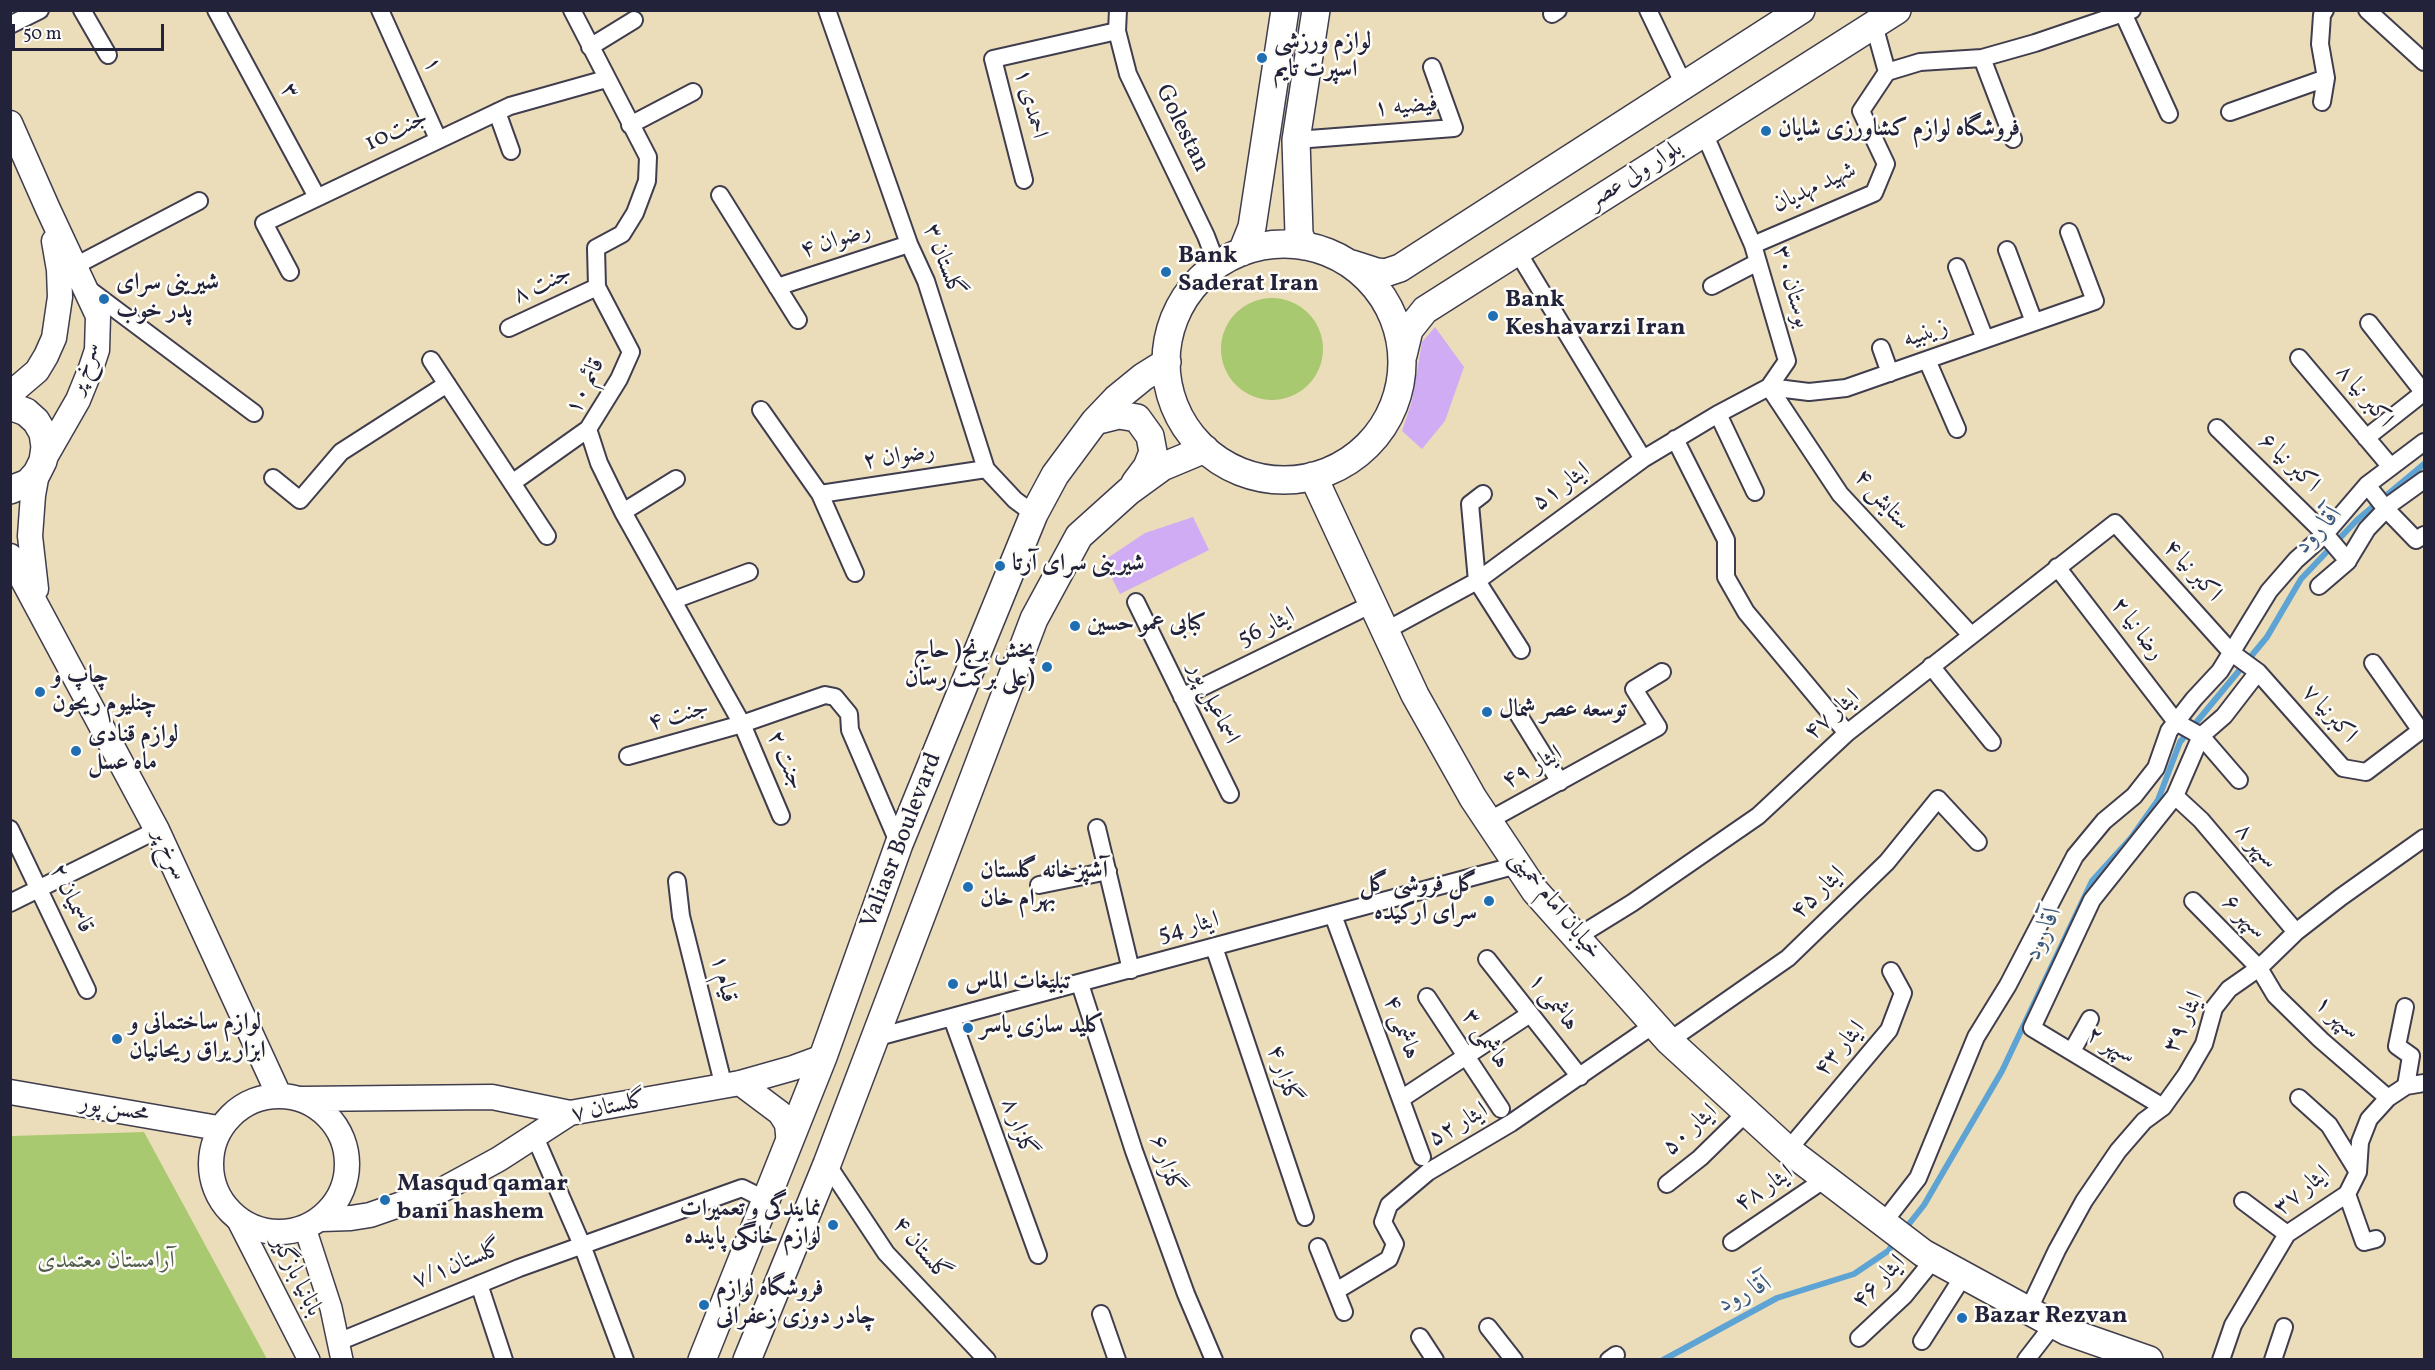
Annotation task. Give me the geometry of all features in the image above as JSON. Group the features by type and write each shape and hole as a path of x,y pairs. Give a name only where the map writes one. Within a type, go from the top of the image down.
{"main road":[{"path":"1242,252 1252,227 1286,10"},
{"path":"1304,246 1299,234 1296,140 1316,10"},
{"name":"بلوار ولی عصر","path":"1347,263 1385,273 1400,268 1684,85 1772,19 1801,10"},
{"name":"بلوار ولی عصر","path":"1401,362 1409,330 1425,310 1897,10"},
{"name":"سرخ پر","path":"10,123 98,316 97,350 78,400 40,467 31,513 31,560 35,586 45,620"},
{"name":"سرخ پر","path":"10,394 32,377 46,356 58,320 59,270 48,209"},
{"path":"1271,244 1304,246 1333,255 1347,263 1372,283 1384,301 1397,330 1401,362 1397,394 1378,433 1346,462 1313,476 1285,479 1256,476 1233,468 1205,449 1186,426 1178,412 1168,381 1167,362 1170,334 1181,304 1200,278 1217,265 1242,252 1271,244"},
{"name":"Valiasr Boulevard","path":"702,1359 823,1057 899,844 1034,514 1055,475 1095,421 1116,399 1143,377 1167,362"},
{"path":"10,406 26,412 36,421 44,440 40,467 27,483 10,490"},
{"path":"1095,421 1119,415 1137,418 1150,436 1153,452 1148,467 1129,491"},
{"name":"Valiasr Boulevard","path":"747,1359 827,1164 1034,618 1079,536 1129,491 1162,467 1205,449"},
{"name":"خیابان امام خمینی","path":"1313,476 1414,695 1488,821 1535,891 1662,1032 1788,1150 1929,1256"},
{"name":"سرخ پر","path":"10,556 157,830 290,1097"},
{"name":"گلستان ۷","path":"313,1223 370,1215 442,1190 535,1137 570,1113 732,1085 823,1057"},
{"path":"732,1085 780,1113 787,1124 789,1144"},
{"name":"محسن پور","path":"10,1092 218,1128"},
{"path":"290,1097 328,1116 339,1131 346,1149 347,1169 343,1188 334,1205 313,1223 287,1232 269,1232 251,1227 236,1217 220,1200 211,1178 210,1154 218,1128 231,1114 250,1101 264,1096 492,1097 570,1113"},
{"path":"1929,1256 2066,1331 2149,1359"}],"street":[{"path":"10,25 40,10"},
{"path":"82,10 108,56"},
{"name":"۳","path":"216,10 317,197"},
{"name":"۱","path":"380,10 438,139"},
{"name":"قائم ۱۰","path":"572,10 648,157 647,182 635,213 622,234 596,248 597,286 631,352 619,379 588,429 599,463 623,513 742,724"},
{"name":"گلستان ۳","path":"827,10 909,244 926,281 986,469 1015,500 1034,514"},
{"name":"Golestan","path":"1118,10 1117,31 1128,74 1206,236 1217,265"},
{"path":"1648,10 1684,85"},
{"path":"2322,102 2326,78 2320,44 2322,15 2325,10"},
{"path":"2367,10 2424,62"},
{"path":"1874,25 1887,72 1920,62 1982,58 2128,12 2169,114"},
{"path":"590,47 634,20"},
{"name":"احمدی ۱","path":"1024,180 993,59 1117,31"},
{"path":"1982,58 2013,139"},
{"name":"فیضیه ۱","path":"1296,140 1454,128 1432,67"},
{"name":"شهید مهدیان","path":"1753,244 1874,193 1886,165 1861,111 1887,72"},
{"path":"2230,112 2326,78"},
{"name":"جنت10","path":"290,272 264,223 510,106 606,79"},
{"path":"630,125 693,93"},
{"path":"497,112 512,151"},
{"name":"بوستان ۳۰","path":"1704,132 1753,244 1787,361 1769,387"},
{"name":"رضوان ۴","path":"720,195 798,320"},
{"path":"199,201 80,276 254,413"},
{"name":"زینبیه","path":"1769,387 1809,392 1846,388 2095,301 2068,232"},
{"name":"رضوان ۴","path":"777,287 909,244"},
{"path":"2007,250 2034,322"},
{"path":"1517,251 1643,459"},
{"path":"1713,286 1758,262"},
{"path":"1957,267 1985,339"},
{"name":"جنت ۸","path":"509,328 597,286"},
{"path":"2366,438 2424,393 2370,323"},
{"path":"1881,348 1890,373"},
{"name":"اکبر نیا ۸","path":"2299,358 2391,467"},
{"path":"432,360 547,536"},
{"path":"1927,360 1958,429"},
{"path":"273,478 300,500 341,452 447,384"},
{"name":"ایثار ۵۱","path":"1385,631 1477,581 1643,459 1718,414 1769,387"},
{"name":"ستایش ۴","path":"1769,387 1840,494 1971,635"},
{"path":"761,410 820,494 855,573"},
{"path":"1718,414 1755,492"},
{"name":"اکبر نیا ۶","path":"2217,428 2325,534 2348,561"},
{"path":"512,483 588,429"},
{"path":"1676,439 1726,540 1725,577 1746,612 1847,733"},
{"path":"1883,1223 1918,1179 1976,1036 2007,985 2075,856 2104,821 2134,796 2156,768 2169,731 2220,671 2269,591 2296,560 2325,534 2367,485 2424,442"},
{"name":"رضوان ۲","path":"820,494 986,469"},
{"path":"623,513 676,479"},
{"path":"2319,586 2348,561 2367,529 2392,502 2424,480"},
{"path":"2367,485 2416,540 2424,535"},
{"path":"1483,494 1470,504 1477,581 1521,650"},
{"name":"ایثار ۴۷","path":"1577,937 1632,903 1758,816 1847,733 2115,523"},
{"name":"اکبر نیا ۴","path":"2115,523 2232,653"},
{"name":"رضا نیا ۲","path":"2057,567 2176,722"},
{"path":"674,600 749,572"},
{"name":"اسماعیل پور","path":"1136,602 1230,794"},
{"name":"ایثار 56","path":"1182,697 1372,604"},
{"name":"اکبرنیا ۷","path":"2232,653 2258,672 2343,768 2366,772 2423,729"},
{"path":"2373,663 2423,729"},
{"path":"1931,666 1992,742"},
{"name":"ایثار ۴۹","path":"1488,821 1658,728 1634,689 1662,672"},
{"path":"2175,796 2201,736 2224,716 2258,672"},
{"name":"جنت ۴","path":"628,756 742,724 825,695 835,697 849,714 850,730 899,844"},
{"path":"1518,714 1560,782"},
{"path":"2176,722 2201,736 2239,780"},
{"name":"جنت ۲","path":"742,724 782,816"},
{"name":"سپهر ۸","path":"2175,796 2201,820 2296,932"},
{"name":"سپهر ۲","path":"2163,1107 2032,1028 2092,900 2175,796"},
{"name":"ایثار ۴۵","path":"1662,1032 1788,958 1887,862 1938,799 1978,842"},
{"path":"1097,828 1131,970"},
{"name":"قاسمیان ۲","path":"10,829 87,990"},
{"path":"10,903 157,830"},
{"name":"ایثار ۳۹","path":"2028,1311 2057,1250 2090,1193 2125,1143 2144,1121 2163,1107 2204,1044 2214,1008 2229,989 2259,969 2296,932 2424,838"},
{"name":"ایثار 54","path":"874,1038 1517,865"},
{"path":"1039,885 1108,871"},
{"name":"قیام ۱","path":"677,881 681,916 732,1085"},
{"name":"سپهر ۶","path":"2193,901 2259,969"},
{"name":"هاشمی ۴","path":"1333,915 1422,1157"},
{"name":"گلزار ۴","path":"1214,947 1305,1217"},
{"name":"هاشمی ۱","path":"1487,959 1580,1077"},
{"name":"سپهر ۱","path":"2259,969 2275,995 2321,1040 2388,1098"},
{"name":"ایثار ۴۳","path":"1788,1150 1889,1030 1903,993 1891,971"},
{"name":"گلزار ۶","path":"1080,984 1134,1151 1186,1294 1214,1359"},
{"name":"هاشمی ۳","path":"1427,997 1501,1109"},
{"path":"2405,1007 2397,1047 2411,1056 2406,1086"},
{"path":"1401,1100 1530,1014"},
{"name":"گلزار ۸","path":"952,1018 1038,1255"},
{"path":"2072,1052 2090,1019"},
{"name":"ایثار ۵۲","path":"1336,1291 1389,1259 1395,1244 1383,1222 1389,1205 1428,1172 1511,1123 1580,1077 1662,1032"},
{"name":"ایثار ۳۷","path":"2221,1359 2233,1324 2287,1234 2347,1194 2358,1172 2360,1142 2369,1119 2388,1098 2406,1086 2424,1083"},
{"path":"2299,1098 2329,1125 2358,1172"},
{"name":"ایثار ۵۰","path":"1667,1184 1700,1158 1747,1112"},
{"path":"535,1137 582,1245 625,1359"},
{"name":"گلستان ۴","path":"827,1164 886,1253 987,1359"},
{"name":"ایثار ۴۸","path":"1732,1242 1825,1179"},
{"name":"گلستان۷/۱","path":"340,1351 480,1284 742,1188 766,1200"},
{"path":"2347,1194 2364,1242 2376,1239"},
{"path":"2243,1201 2287,1234"},
{"name":"بابانیا بازگیر","path":"236,1217 309,1359"},
{"name":"بابانیا بازگیر","path":"313,1223 340,1351"},
{"path":"1318,1247 1344,1312"},
{"name":"ایثار ۴۶","path":"1859,1338 1904,1296 1929,1256"},
{"path":"1922,1341 1964,1275"},
{"path":"480,1284 504,1359"},
{"path":"1101,1314 1116,1359"},
{"path":"2025,1359 2053,1324"},
{"path":"1488,1327 1514,1359"},
{"path":"2273,1359 2284,1327"},
{"path":"1420,1337 1435,1359"}],"green space":[{"path":"1272,298 1291,302 1308,313 1319,330 1323,349 1319,368 1308,385 1291,396 1272,400 1253,396 1236,385 1225,368 1221,349 1225,330 1236,313 1253,302"},
{"name":"آرامستان معتمدی","path":"144,1132 267,1359 11,1359 11,1136"}],"building":[{"path":"1435,327 1464,367 1445,421 1422,449 1402,431 1412,401 1422,342"},
{"path":"1193,517 1209,550 1120,594 1103,561 1145,533"}],"waterway":[{"name":"آقا رود","path":"1905,1229 1924,1205 2002,1071 2092,881 2131,838 2158,800 2180,742 2267,637 2301,579 2358,519 2424,464"},
{"name":"آقا رود","path":"1663,1360 1777,1298 1854,1274 1888,1251 1897,1239"}],"place":[{"name":"لوازم ورزشی اسپرت تایم","path":"1262,58"},
{"name":"فروشگاه لوازم کشاورزی شایان","path":"1766,131"},
{"name":"Bank Saderat Iran","path":"1166,272"},
{"name":"شیرینی سرای پدر خوب","path":"104,299"},
{"name":"Bank Keshavarzi Iran","path":"1493,316"},
{"name":"شیرینی سرای آرتا","path":"1000,566"},
{"name":"کبابی عمو حسین","path":"1075,626"},
{"name":"پخش برنج( حاج علی برکت رسان)","path":"1047,667"},
{"name":"چاپ و چنلیوم ریحون","path":"40,692"},
{"name":"توسعه عصر شمال","path":"1487,712"},
{"name":"لوازم قنادی ماه عسل","path":"76,751"},
{"name":"آشپزخانه گلستان بهرام خان","path":"968,887"},
{"name":"گل فروشی گل سرای ارکیده","path":"1489,901"},
{"name":"تبلیغات الماس","path":"953,984"},
{"name":"کلید سازی یاسر","path":"968,1028"},
{"name":"لوازم ساختمانی و ابزار یراق ریحانیان","path":"117,1039"},
{"name":"Masqud qamar bani hashem","path":"385,1200"},
{"name":"نمایندگی و تعمیرات لوازم خانگی پاینده","path":"833,1225"},
{"name":"فروشگاه لوازم چادر دوزی زعفرانی","path":"704,1305"},
{"name":"Bazar Rezvan","path":"1962,1318"}]}
